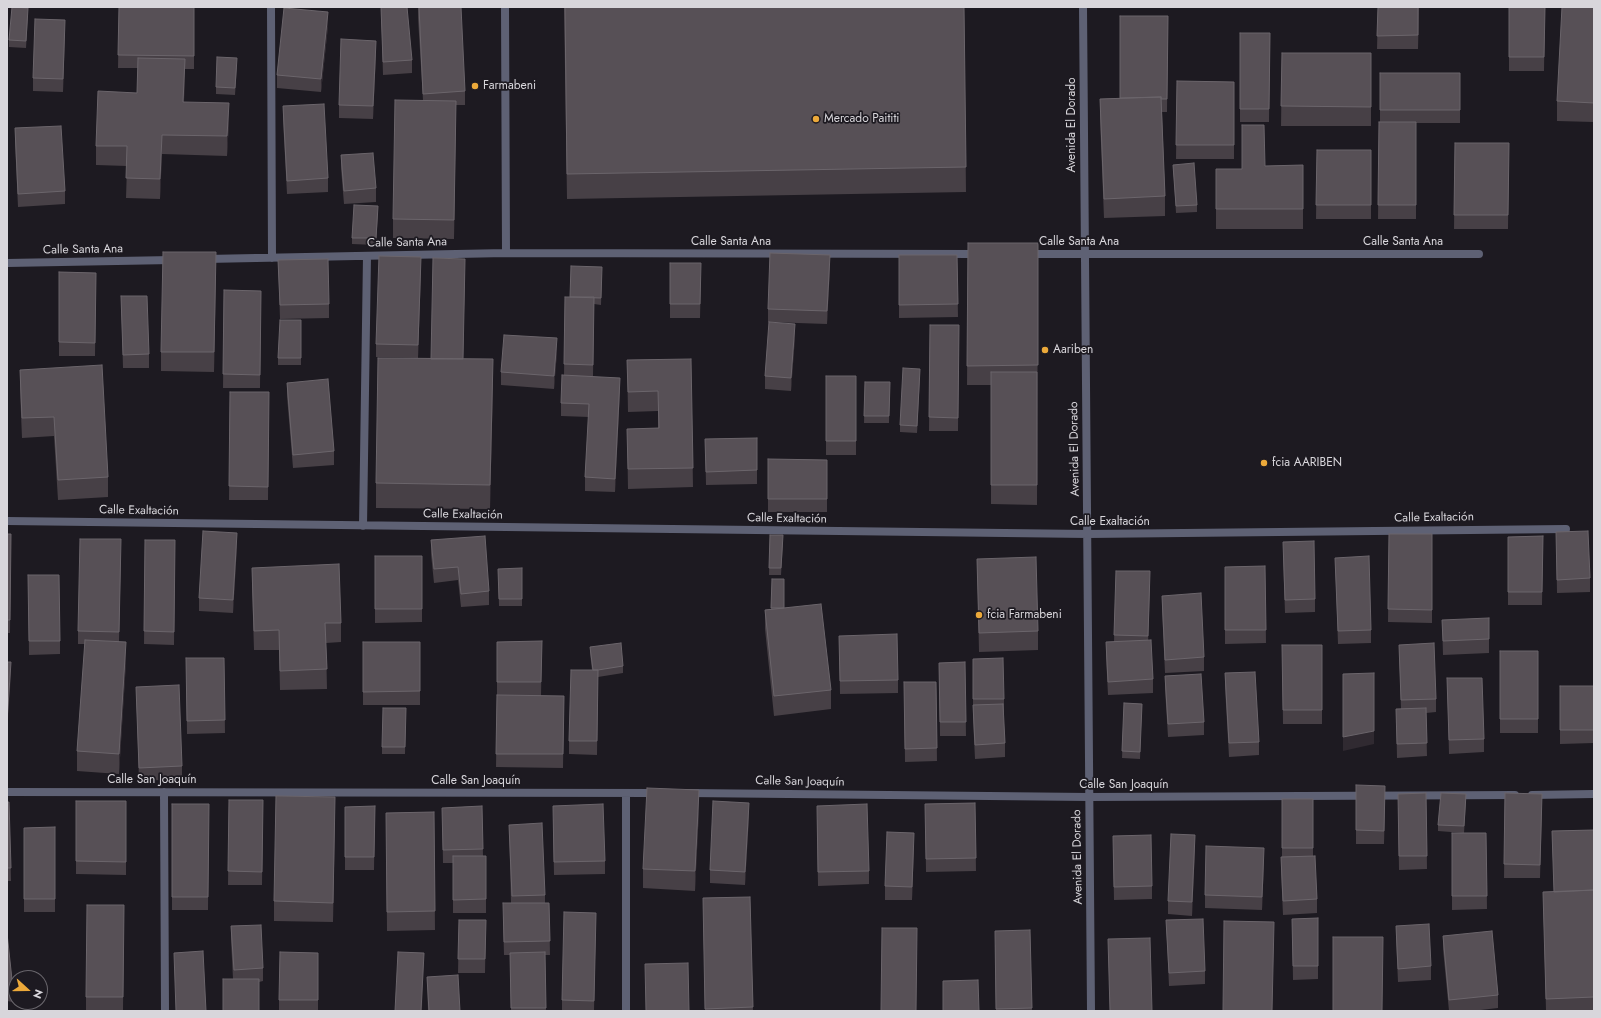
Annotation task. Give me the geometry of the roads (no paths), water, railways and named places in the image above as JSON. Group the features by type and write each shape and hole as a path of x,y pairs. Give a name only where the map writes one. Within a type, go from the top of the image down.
{"street":[{"path":"271,7 272,258"},
{"path":"505,7 506,253"},
{"name":"Avenida El Dorado","path":"1083,7 1091,1011"},
{"name":"Calle Santa Ana","path":"194,259 506,253 990,254"},
{"name":"Calle Santa Ana","path":"1022,254 1479,254"},
{"path":"362,526 367,256"},
{"name":"Calle Santa Ana","path":"7,263 178,260"},
{"name":"Calle Exaltación","path":"7,521 1088,534 1566,529"},
{"name":"Calle San Joaquín","path":"7,792 666,793"},
{"path":"164,792 165,1011"},
{"path":"626,793 626,1011"},
{"name":"Calle San Joaquín","path":"682,793 1089,797 1594,794"}],"place":[{"name":"Farmabeni","path":"475,86"},
{"name":"Mercado Paititi","path":"816,119"},
{"name":"Aariben","path":"1045,350"},
{"name":"fcia AARIBEN","path":"1264,463"},
{"name":"fcia Farmabeni","path":"979,615"}]}
